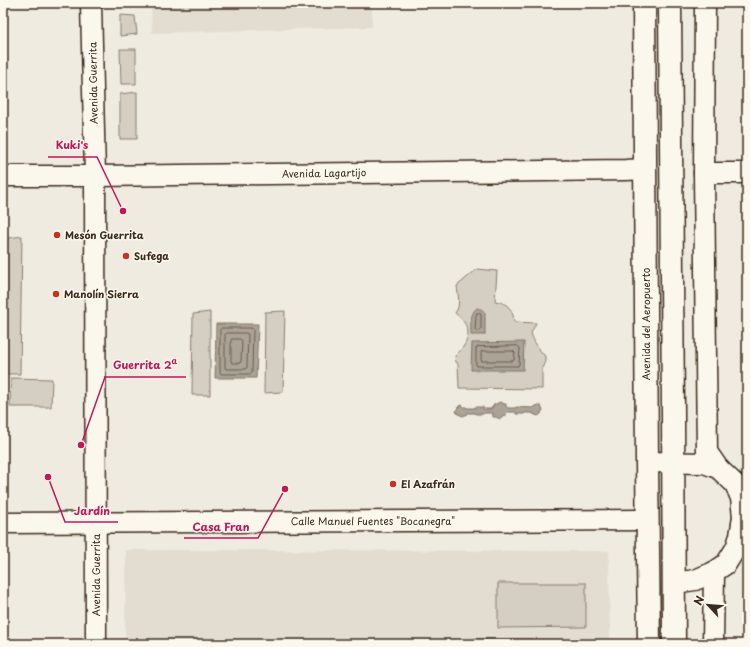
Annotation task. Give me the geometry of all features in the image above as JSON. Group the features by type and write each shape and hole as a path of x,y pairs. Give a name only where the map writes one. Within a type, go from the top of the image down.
{"main road":[{"name":"Avenida del Aeropuerto","path":"644,3 644,169 649,644"},
{"path":"670,3 675,582 674,644"}],"street":[{"name":"Avenida Guerrita","path":"91,3 95,176 96,644"},
{"path":"675,582 695,580 714,572 726,564 736,548 745,517 741,498 735,484 718,468 707,452 704,173 705,3"},
{"name":"Avenida Lagartijo","path":"3,176 644,169"},
{"path":"704,173 747,173"},
{"path":"647,462 704,464 718,468"},
{"name":"Calle Manuel Fuentes \"Bocanegra\"","path":"3,523 647,520"},
{"path":"713,644 714,572"}],"shaded area":[{"path":"151,3 372,3 372,27 152,33"},
{"path":"120,15 135,16 137,34 120,36"},
{"path":"120,49 136,49 136,84 121,84"},
{"path":"137,92 137,139 120,139 120,94"},
{"path":"22,236 20,374 3,374 3,239"},
{"path":"477,269 497,271 495,301 503,303 509,307 514,322 536,323 531,333 536,345 545,356 545,362 542,368 542,389 459,388 458,364 455,356 465,344 468,330 466,325 455,313 459,304 457,286"},
{"path":"285,311 283,392 264,393 265,312"},
{"path":"210,312 210,395 192,395 193,314"},
{"path":"11,378 52,379 51,407 10,407"},
{"path":"126,550 609,551 610,644 125,644"},
{"path":"498,583 586,583 586,627 498,628"},
{"path":"472,639 532,639 532,644 472,644"},
{"path":"535,640 595,640 595,644 535,644"}],"water":[{"path":"477,308 483,310 485,314 485,335 471,335 472,317"},
{"path":"216,324 258,324 256,378 215,378"},
{"path":"524,342 523,370 471,370 472,343"},
{"path":"500,402 506,404 506,407 508,408 533,408 537,405 541,406 543,411 538,416 533,413 516,414 516,412 508,412 506,416 500,419 493,417 493,414 491,413 467,413 463,416 456,412 458,407 462,405 467,408 483,407 483,409 491,409 494,404"}],"place":[{"name":"Kuki's","path":"123,211"},
{"name":"Mesón Guerrita","path":"57,235"},
{"name":"Sufega","path":"126,256"},
{"name":"Manolín Sierra","path":"56,294"},
{"name":"Guerrita 2ª","path":"81,445"},
{"name":"Jardín","path":"48,477"},
{"name":"El Azafrán","path":"393,484"},
{"name":"Casa Fran","path":"285,489"}]}
